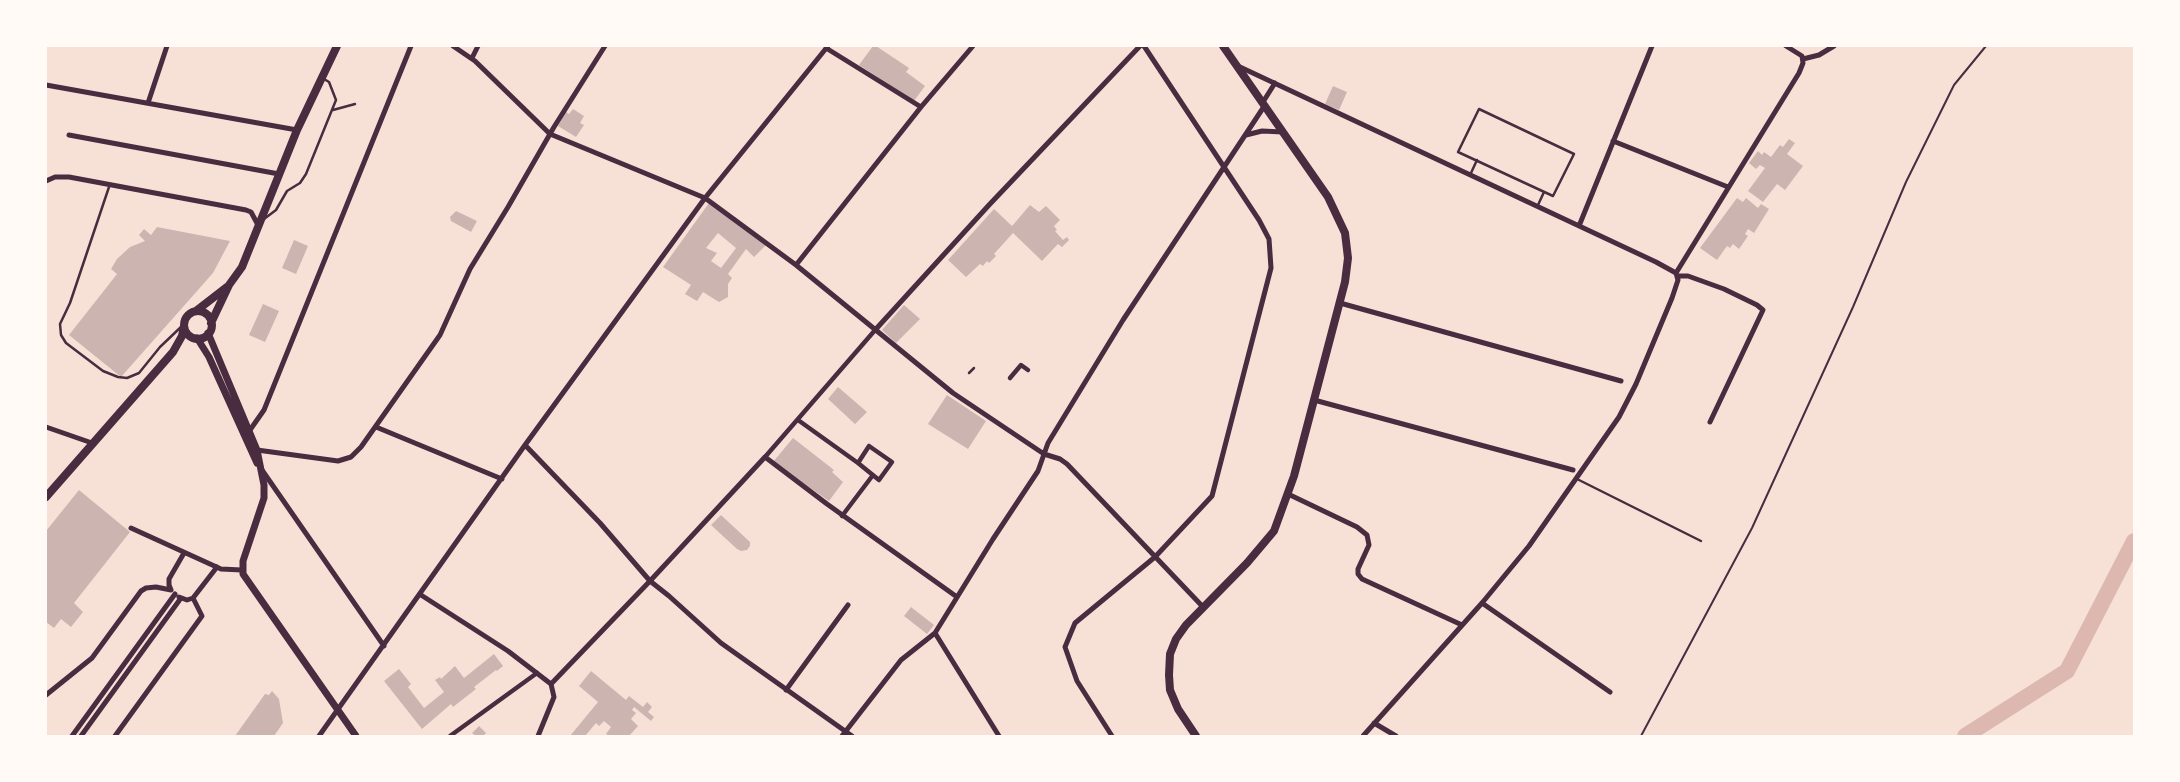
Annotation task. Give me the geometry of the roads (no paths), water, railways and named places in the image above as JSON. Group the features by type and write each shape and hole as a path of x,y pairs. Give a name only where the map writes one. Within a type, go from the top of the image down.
{"main road":[{"path":"173,352 208,333 229,285 242,267 279,174 337,46"},
{"path":"1196,737 1172,696 1170,653 1176,639 1270,538 1288,494 1340,303 1347,265 1345,233 1328,197 1223,46"},
{"path":"46,497 173,352 182,336 187,317 229,285"},
{"path":"194,312 205,314 211,323"},
{"path":"184,325 187,334 195,338"}],"street":[{"path":"148,103 167,46"},
{"path":"250,430 264,410 411,46"},
{"path":"453,46 472,58 550,134 705,198 796,265 876,329 921,370 1044,454 1060,458 1204,608"},
{"path":"472,58 478,46"},
{"path":"257,450 342,460 356,453 440,335 470,269 604,46"},
{"path":"796,265 973,46"},
{"path":"551,684 765,457 989,205 1142,46 1259,220 1269,240 1271,268 1212,496 1155,557 1075,623 1065,648 1077,681 1112,737"},
{"path":"1579,226 1652,46"},
{"path":"1363,737 1529,546 1626,406 1672,298 1677,275 1801,68 1803,59 1800,53 1786,46"},
{"path":"1803,59 1819,55 1834,46"},
{"path":"319,737 525,445 705,198 827,47 921,107"},
{"path":"1238,66 1656,262 1677,275 1688,276 1724,289 1758,305 1763,310 1761,317 1710,422"},
{"path":"844,734 901,660 934,634 1038,471 1048,443 1123,320 1246,135 1275,83"},
{"path":"46,85 298,130"},
{"path":"1246,135 1262,131 1283,132"},
{"path":"69,135 279,174"},
{"path":"1613,141 1728,187"},
{"path":"46,181 51,177 62,176 221,205 249,211 258,225"},
{"path":"1340,303 1621,381"},
{"path":"208,333 250,430 265,489 242,570 249,584 356,737"},
{"path":"195,338 209,357 261,469 384,646"},
{"path":"1010,378 1021,365 1028,370"},
{"path":"1314,400 1573,470"},
{"path":"798,420 879,480 892,463 869,446 858,463"},
{"path":"46,427 92,443"},
{"path":"376,427 502,479"},
{"path":"525,445 600,523 650,581 721,643 844,734 852,737"},
{"path":"765,457 842,516 957,597"},
{"path":"842,516 873,475"},
{"path":"1288,494 1357,527 1367,536 1369,545 1359,569 1362,579 1462,625"},
{"path":"131,528 217,567 242,570"},
{"path":"176,594 169,585 169,579 184,552"},
{"path":"46,695 92,658 146,588 156,587 187,600 193,598 217,567"},
{"path":"72,737 176,594"},
{"path":"81,737 176,594"},
{"path":"421,595 508,651 551,684 554,697 538,737"},
{"path":"115,737 202,616 193,598"},
{"path":"1482,603 1610,692"},
{"path":"786,690 848,605"},
{"path":"934,634 999,737"},
{"path":"450,737 538,673"},
{"path":"1374,723 1396,737"}],"lane":[{"path":"258,225 276,209 287,191 300,183 306,174 336,100 329,82 321,77"},
{"path":"333,110 355,104"},
{"path":"1479,109 1574,154 1553,196 1477,160 1458,152 1479,109"},
{"path":"1470,175 1477,160"},
{"path":"110,184 70,303 60,324 61,335 66,343 103,371 127,378 139,373 160,347 184,325"},
{"path":"1537,207 1544,192"},
{"path":"969,373 974,368"},
{"path":"1577,479 1701,541"}],"waterway":[{"path":"1965,736 2067,671 2134,541"}]}
